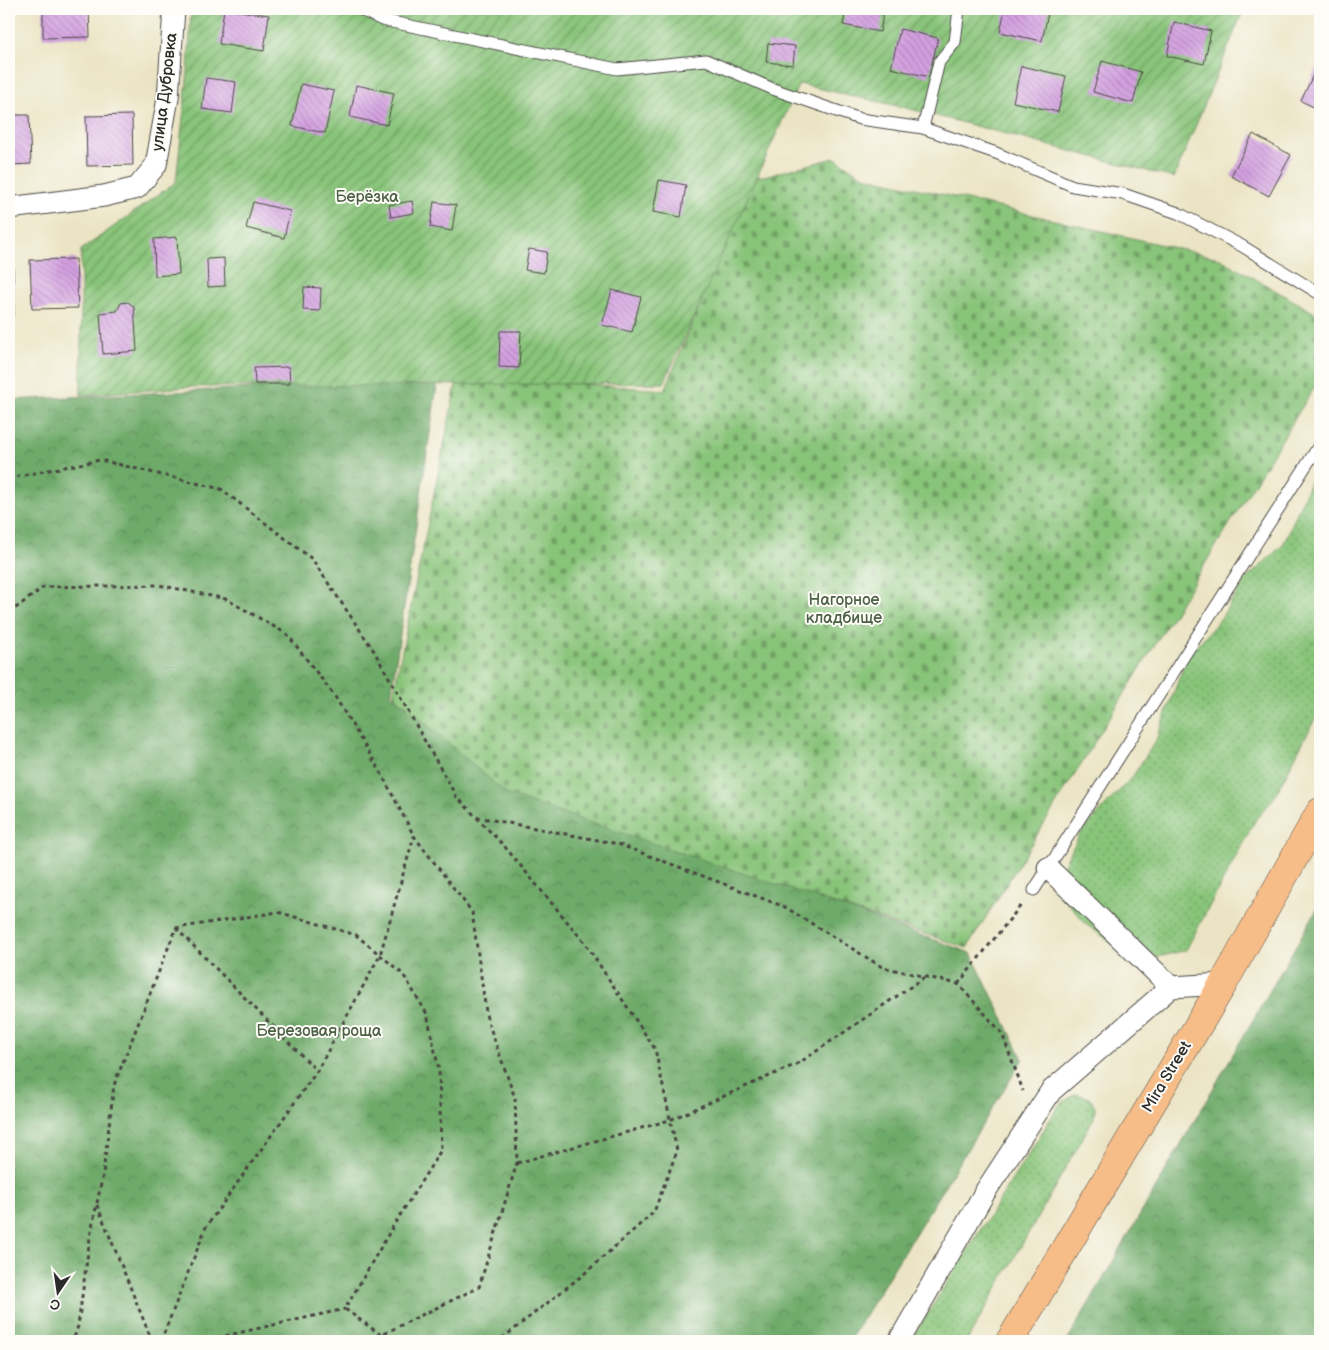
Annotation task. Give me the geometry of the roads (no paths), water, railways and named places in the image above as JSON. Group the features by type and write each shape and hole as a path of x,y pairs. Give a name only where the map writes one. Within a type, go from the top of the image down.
{"main road":[{"name":"Mira Street","path":"1010,1341 1223,984 1320,812"}],"street":[{"name":"улица Дубровка","path":"9,208 104,196 137,188 156,166 168,98 174,9"},
{"path":"1048,868 1171,987"},
{"path":"899,1341 986,1192 1051,1091 1171,987 1223,984"}],"lane":[{"path":"359,9 382,20 617,69 706,60 773,89 860,119 923,128 996,153 1073,186 1123,194 1178,213 1242,246 1320,294"},
{"path":"923,128 940,62 955,42 959,9"},
{"path":"1034,890 1320,444"}],"park label":[{"name":"Берёзка","path":"367,197"},
{"name":"Нагорное кладбище","path":"844,609"},
{"name":"Березовая роща","path":"319,1031"}]}
